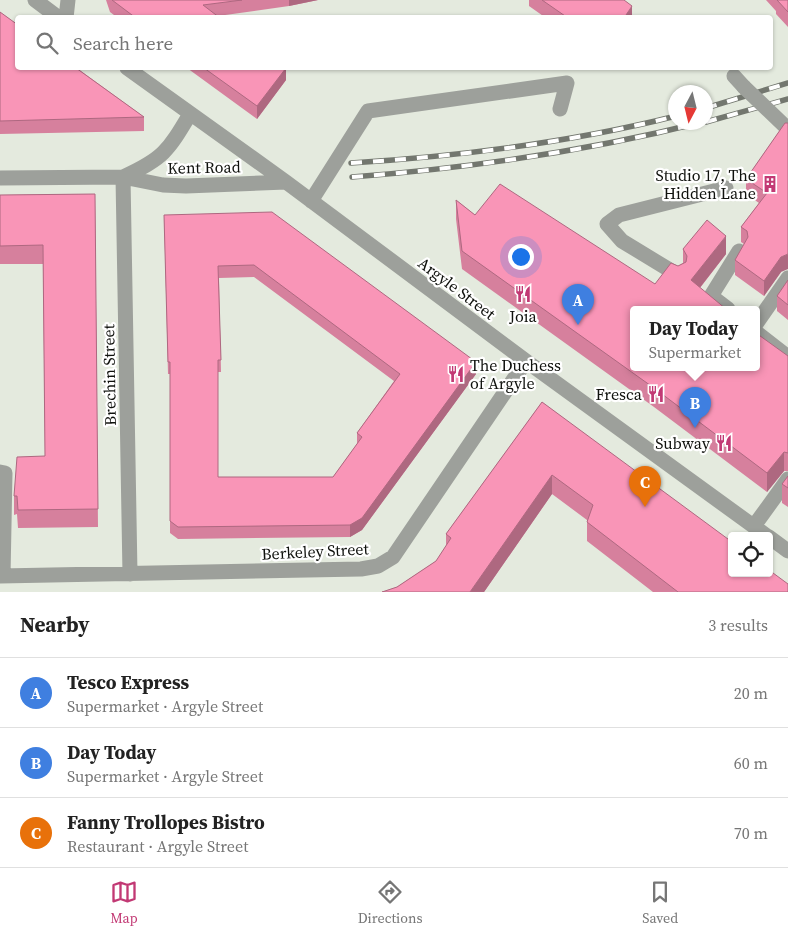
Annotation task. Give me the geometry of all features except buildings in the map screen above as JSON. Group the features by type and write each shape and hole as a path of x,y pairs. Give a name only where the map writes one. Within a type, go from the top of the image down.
{"street":[{"path":"35,0 54,15"},
{"path":"66,15 68,0"},
{"name":"Argyle Street","path":"130,70 311,200 526,361 762,532"},
{"path":"739,82 788,129"},
{"path":"311,200 368,111 567,83 560,109"},
{"name":"Kent Road","path":"123,176 149,166 162,156 190,114"},
{"name":"Kent Road","path":"0,178 123,176 163,185 178,186 286,182"},
{"name":"Brechin Street","path":"123,176 130,574"},
{"path":"678,274 622,241 606,224 619,215 726,188"},
{"path":"724,306 705,292 739,251"},
{"path":"760,318 788,278"},
{"path":"760,335 788,356"},
{"name":"Berkeley Street","path":"1,576 361,569 378,566 392,557 526,361"},
{"path":"0,472 4,473 1,576"},
{"path":"754,526 788,479"},
{"name":"Argyle Street","path":"773,541 788,552"}],"railway":[{"path":"713,106 788,83"},
{"path":"713,120 788,99"},
{"path":"351,163 515,147 596,134 668,118"},
{"path":"352,177 440,169 529,157 616,142 669,130"}],"place":[{"name":"Studio 17, The Hidden Lane","path":"770,184"},
{"name":"Joia","path":"523,294"},
{"name":"Tesco Express","path":"578,325"},
{"name":"The Duchess of Argyle","path":"456,374"},
{"name":"Fresca","path":"656,394"},
{"name":"Day Today","path":"695,428"},
{"name":"Subway","path":"724,443"},
{"name":"Fanny Trollopes Bistro","path":"645,507"}]}
